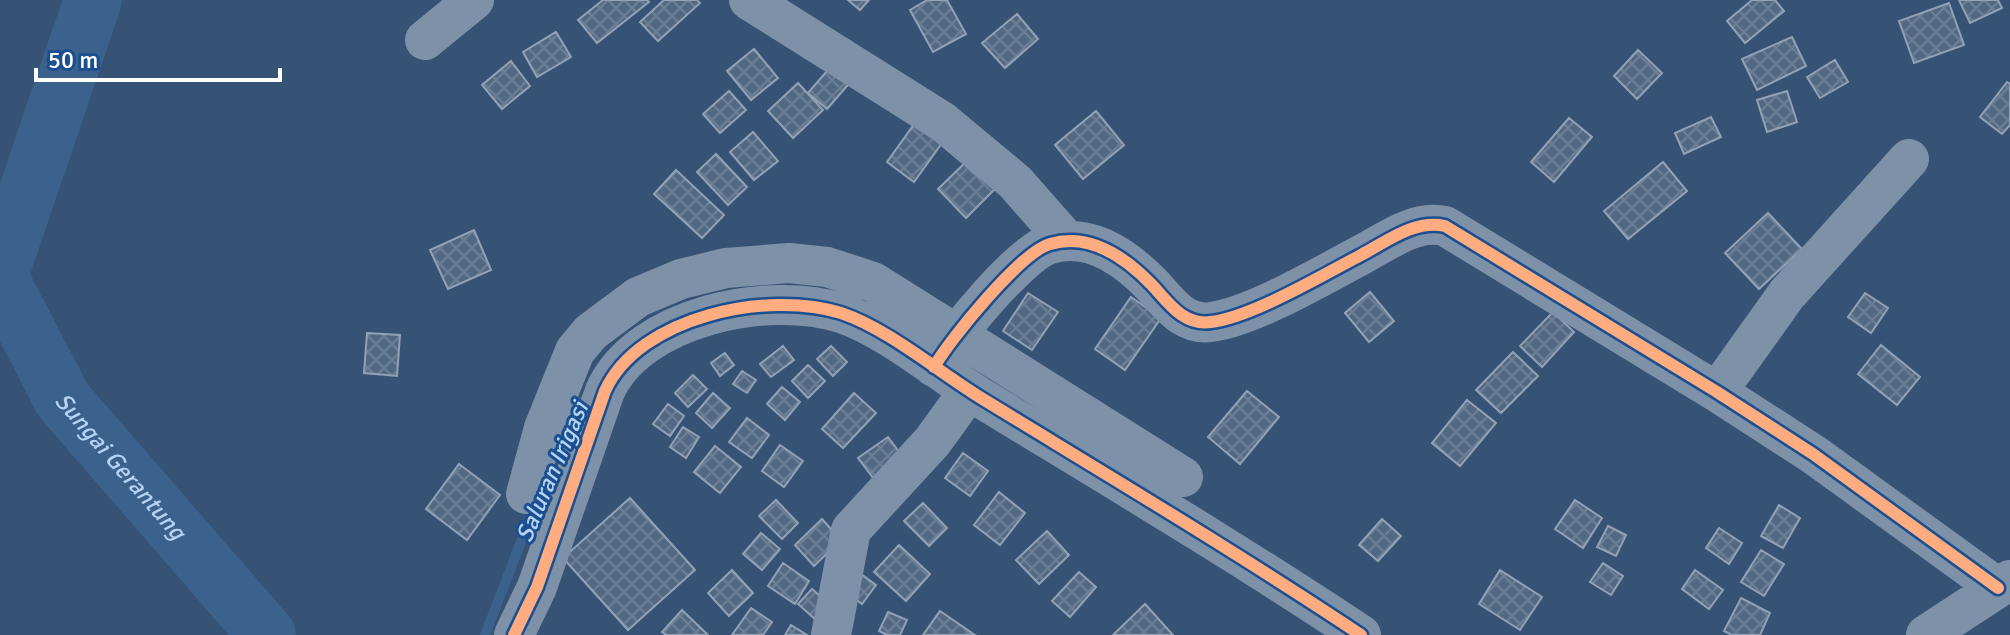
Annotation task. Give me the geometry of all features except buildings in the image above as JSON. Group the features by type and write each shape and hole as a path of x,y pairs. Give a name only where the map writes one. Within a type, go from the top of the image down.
{"street":[{"path":"425,40 474,0"},
{"path":"749,0 943,122 1015,182 1067,241"},
{"path":"1717,392 1787,294 1909,159"},
{"path":"945,351 1020,264 1047,244 1085,241 1110,251 1150,283 1175,312 1190,320 1211,322 1268,302 1407,230 1438,224 1445,226 1813,454 1994,581 1926,635"},
{"path":"526,494 567,432 636,348 680,325 714,315 774,305 838,312 945,351 1183,477"},
{"path":"945,351 969,391 1237,554 1354,633"},
{"path":"831,635 851,530 932,442 969,391"},
{"path":"514,635 537,587 567,432"}],"waterway":[{"name":"Sungai Gerantung","path":"0,273 93,0"},
{"name":"Sungai Gerantung","path":"0,279 63,400 267,635"},
{"name":"Saluran Irigasi","path":"554,458 582,401"},
{"name":"Saluran Irigasi","path":"485,635 536,503"}],"cycle path":[{"path":"934,367 970,318 1005,279 1037,250 1050,244 1079,241 1106,250 1130,265 1184,317 1211,322 1228,319 1266,304 1401,233 1423,226 1445,226 1813,454 1998,588"},
{"path":"514,635 537,587 605,391 622,365 646,344 676,327 709,315 779,305 841,313 878,330 1361,635"}]}
